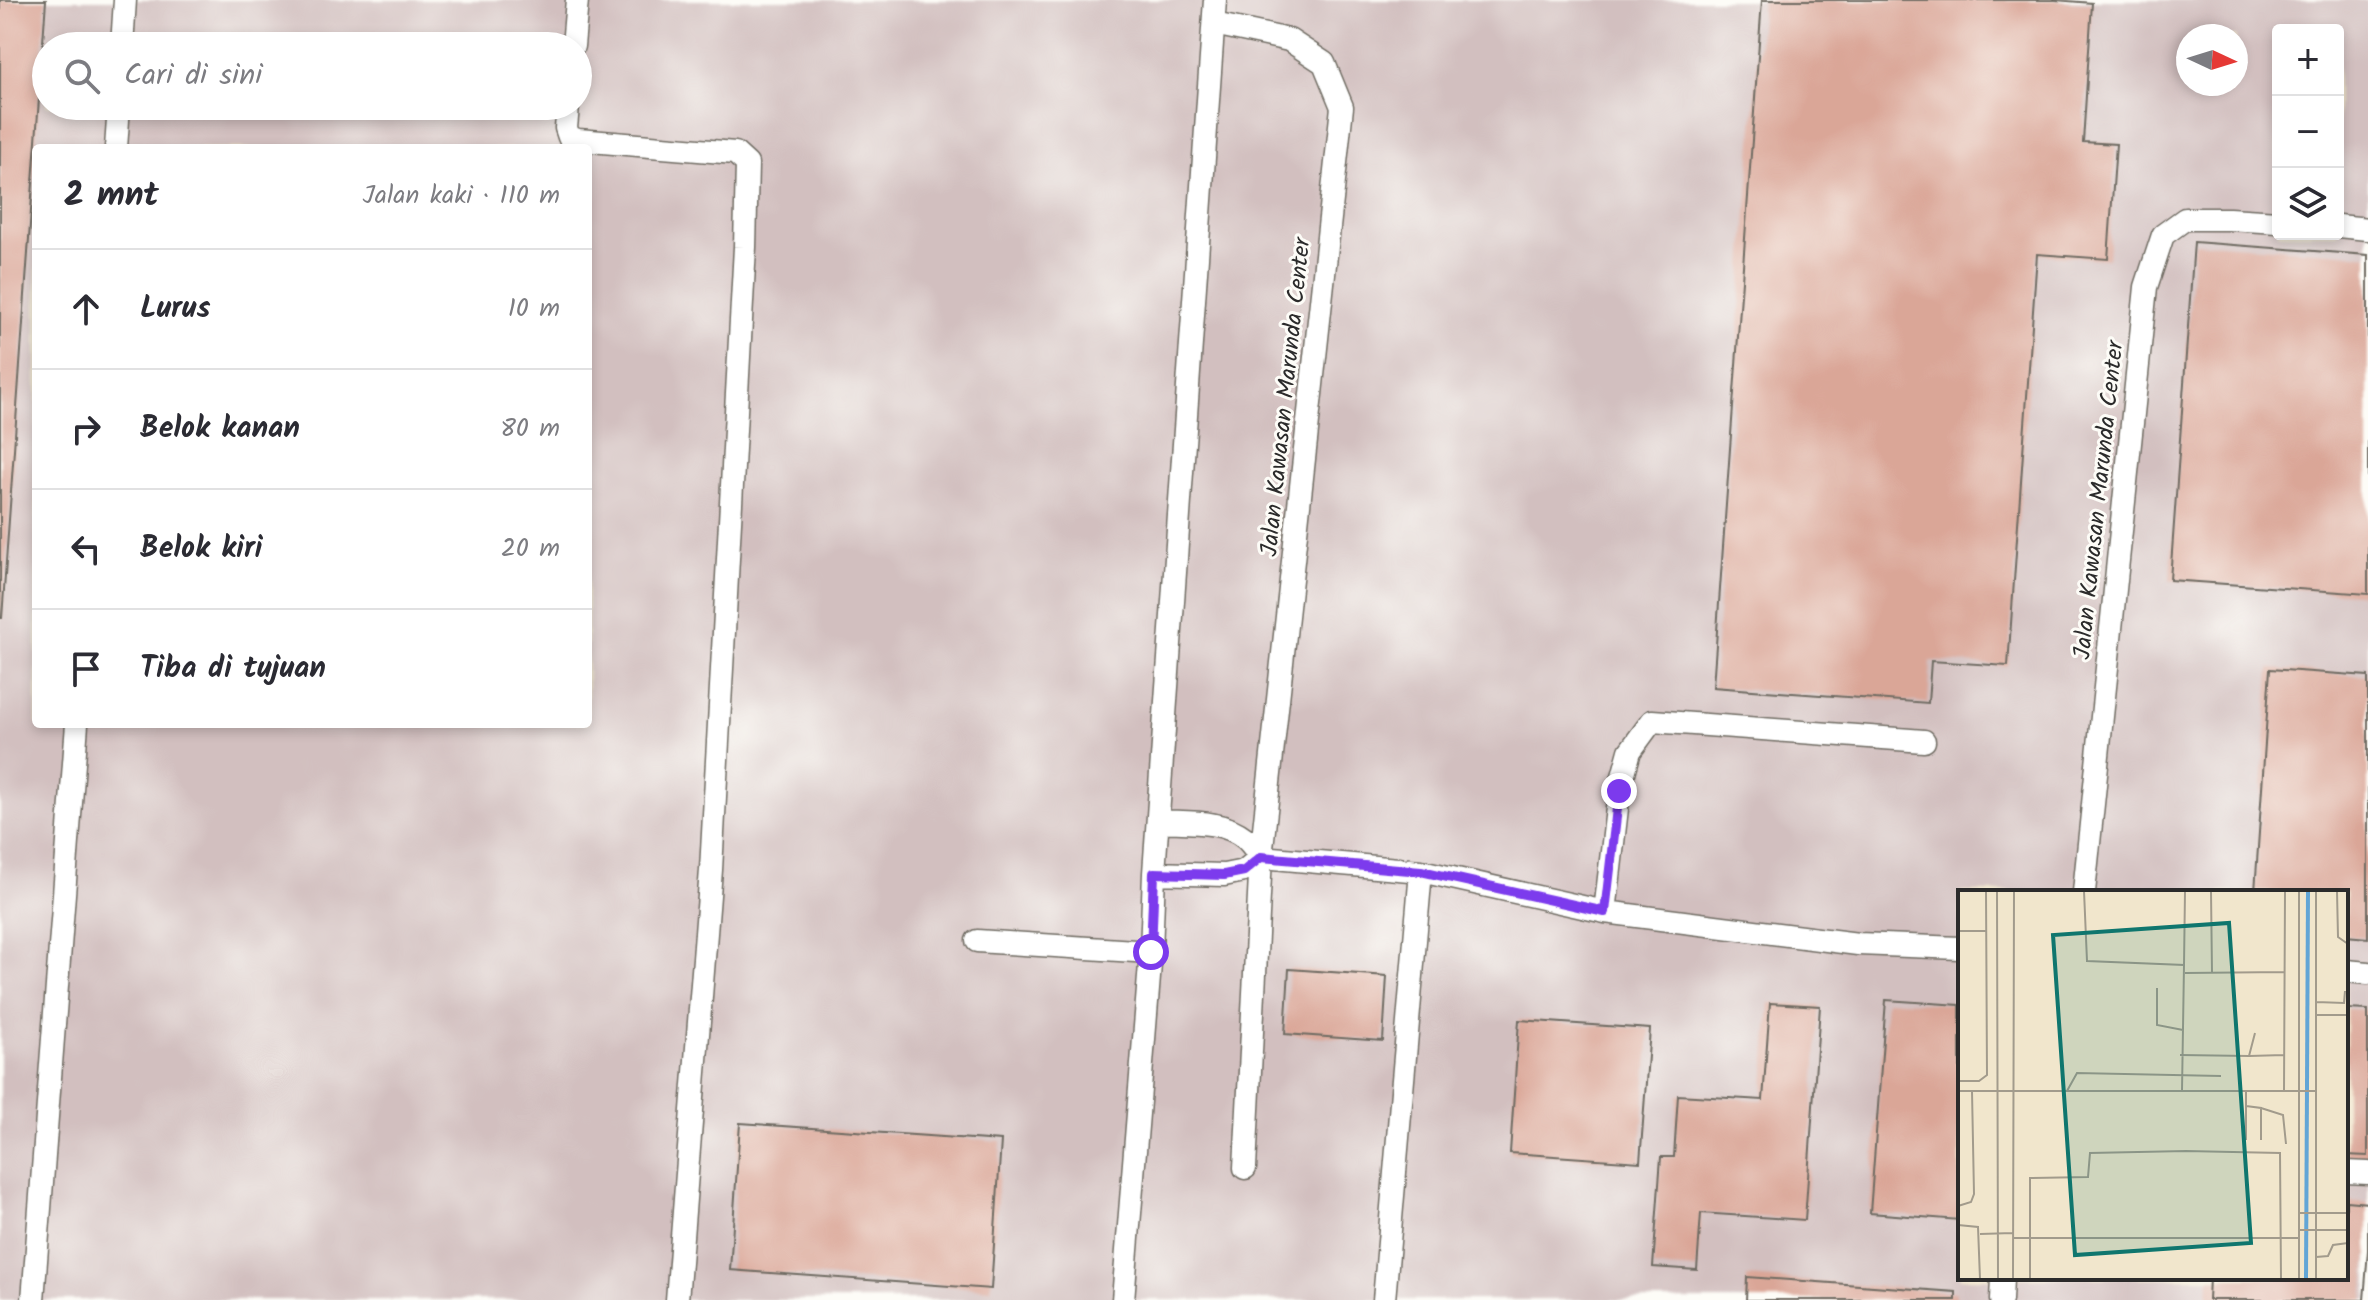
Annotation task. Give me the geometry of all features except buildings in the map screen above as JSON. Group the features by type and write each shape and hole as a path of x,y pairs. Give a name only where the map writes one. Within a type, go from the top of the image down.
{"lane":[{"path":"123,32 125,0"},
{"path":"574,32 577,0"},
{"path":"1123,1300 1151,952 1215,0"},
{"name":"Jalan Kawasan Marunda Center","path":"1214,24 1289,40 1324,63 1342,107 1261,857 1245,1168"},
{"path":"116,144 118,120"},
{"path":"567,120 569,137 578,140 735,153 747,164 744,278 711,870 677,1300"},
{"name":"Jalan Kawasan Marunda Center","path":"2084,890 2146,287 2163,235 2185,219 2272,222"},
{"path":"2344,227 2368,229"},
{"path":"1605,912 1619,791 1630,751 1652,721 1924,741"},
{"path":"33,1300 77,728"},
{"path":"1158,821 1213,824 1231,829 1245,838 1261,857"},
{"path":"1154,873 1224,875 1244,871 1261,857 1421,871 1605,912 1858,944 1958,948"},
{"path":"1384,1300 1421,871"},
{"path":"977,941 1151,952"},
{"path":"2348,971 2368,973"},
{"path":"2348,1172 2368,1173"},
{"path":"2001,1300 2002,1280"}],"shaded area":[{"path":"0,0 2368,0 2368,1300 0,1300"}],"route":[{"path":"1151,952 1154,873 1224,875 1244,871 1261,857 1421,871 1605,912 1619,791"}]}
